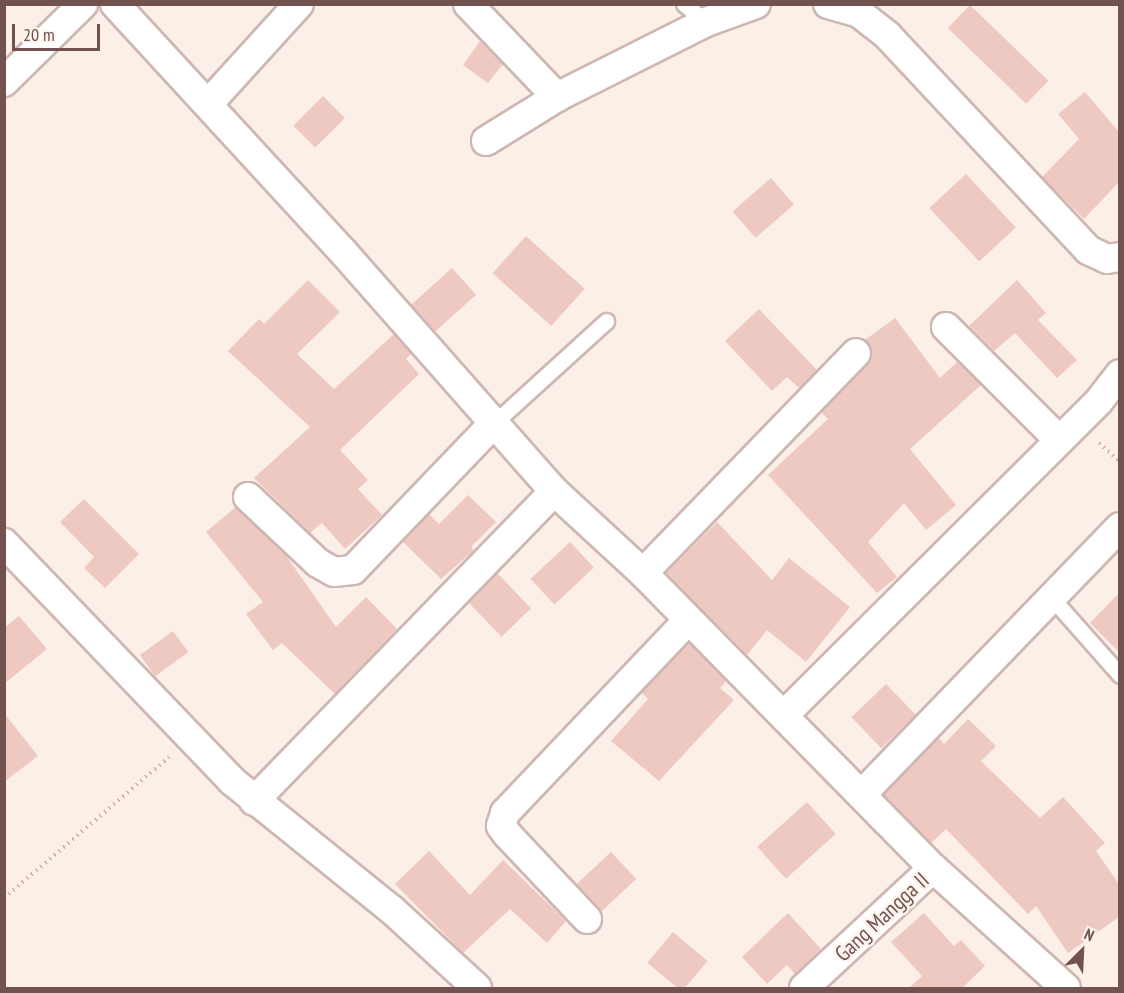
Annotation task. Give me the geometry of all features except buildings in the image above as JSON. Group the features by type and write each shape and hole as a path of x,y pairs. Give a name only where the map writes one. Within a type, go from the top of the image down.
{"street":[{"path":"4,82 83,4"},
{"path":"115,4 208,104 554,491 644,573 688,621 785,714 933,868 1066,988"},
{"path":"468,4 557,97"},
{"path":"486,141 557,97 706,22 756,4"},
{"path":"828,4 859,13 888,36 1088,250 1107,259 1119,257"},
{"path":"208,104 294,6"},
{"path":"946,327 1057,438"},
{"path":"644,573 856,353"},
{"path":"785,714 1057,438 1099,401 1119,374"},
{"path":"248,497 318,563 334,572 353,570 493,424"},
{"path":"254,801 554,491"},
{"path":"862,794 1119,527"},
{"path":"4,543 190,739 254,801 392,910 477,988"},
{"path":"588,919 507,834 501,826 505,813 688,621"},
{"name":"Gang Mangga II","path":"804,988 933,868"}],"lane":[{"path":"684,4 706,22"},
{"path":"493,424 606,321"},
{"path":"1051,597 1119,675"}],"path":[{"path":"4,898 190,739"}]}
